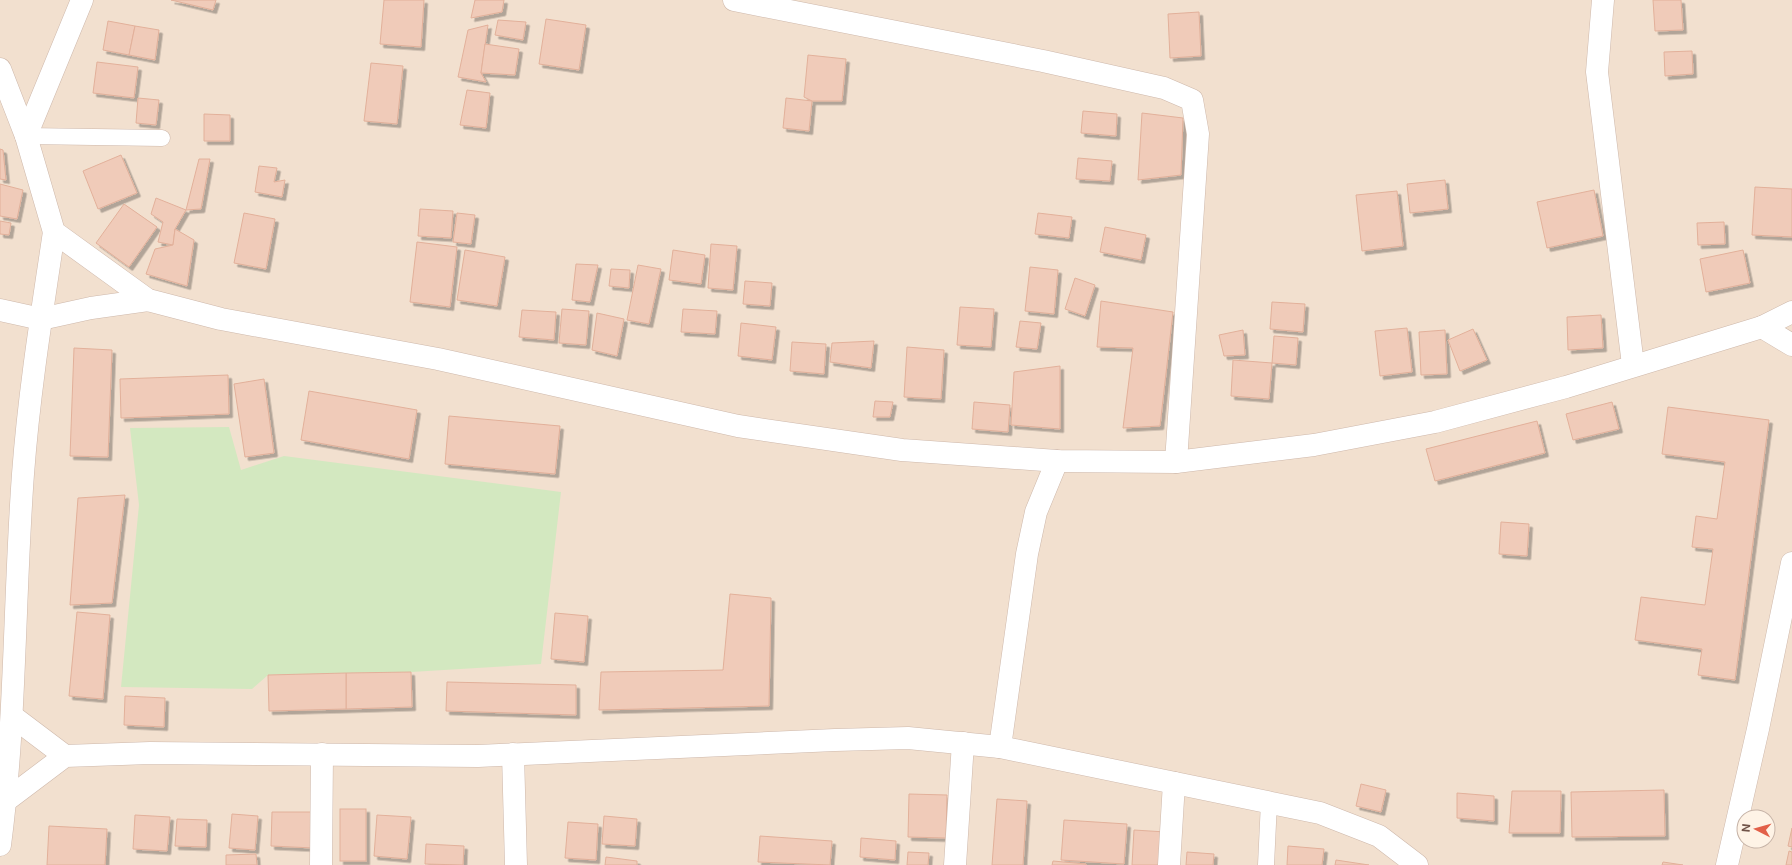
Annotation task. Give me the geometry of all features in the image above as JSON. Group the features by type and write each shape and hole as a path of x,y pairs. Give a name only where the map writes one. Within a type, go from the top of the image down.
{"street":[{"path":"26,136 82,0"},
{"path":"734,0 1043,61 1164,88 1192,100 1198,134 1176,462"},
{"path":"1603,0 1597,72 1633,365"},
{"path":"0,69 26,136 54,232 41,319 23,473 9,574 12,716 0,845"},
{"path":"54,232 148,300 222,319 438,359 738,426 902,450 1057,461 1176,462 1314,445 1435,422 1566,386 1762,326 1792,312"},
{"path":"0,310 41,319 91,308 148,300"},
{"path":"1762,326 1792,345"},
{"path":"1000,747 1027,554 1036,512 1057,461"},
{"path":"1727,865 1758,729 1792,563"},
{"path":"12,716 65,756"},
{"path":"3,803 65,756 150,753 478,756 908,738 1000,747 1320,813 1379,836 1417,865"},
{"path":"955,865 963,743"},
{"path":"321,865 322,754"},
{"path":"513,754 516,865"},
{"path":"1169,865 1174,783"}],"lane":[{"path":"26,136 162,138"},
{"path":"1266,865 1269,802"}],"shaded area":[{"path":"0,0 1792,0 1792,865 0,865"}],"green space":[{"path":"229,427 241,470 284,456 561,492 541,664 411,672 268,675 252,689 121,687 139,505 130,428"}],"building":[{"path":"171,0 216,0 213,10"},
{"path":"384,0 424,0 421,47 380,44"},
{"path":"475,0 504,0 502,12 471,18"},
{"path":"1653,0 1681,0 1683,30 1655,31"},
{"path":"1199,12 1201,56 1170,58 1168,14"},
{"path":"546,19 586,25 579,70 539,64"},
{"path":"498,20 526,22 523,40 495,35"},
{"path":"108,21 135,26 129,55 103,50"},
{"path":"488,25 481,73 486,82 458,77 468,30"},
{"path":"135,26 159,30 155,60 129,55"},
{"path":"485,44 519,49 515,75 481,73"},
{"path":"1692,51 1693,74 1665,76 1664,52"},
{"path":"808,55 846,59 842,101 812,101 804,97"},
{"path":"97,62 138,67 134,98 93,93"},
{"path":"371,63 403,66 397,124 364,121"},
{"path":"467,90 490,93 486,128 460,125"},
{"path":"138,98 159,100 156,125 136,123"},
{"path":"786,98 812,101 809,131 783,128"},
{"path":"1083,111 1117,114 1116,136 1081,133"},
{"path":"1142,113 1183,118 1181,175 1138,180"},
{"path":"204,114 230,115 230,141 204,141"},
{"path":"0,149 3,150 6,180 0,179"},
{"path":"121,155 137,193 98,209 83,171"},
{"path":"1078,158 1112,161 1110,181 1076,179"},
{"path":"199,159 210,159 201,209 186,210"},
{"path":"259,166 277,168 274,182 285,180 282,197 255,192"},
{"path":"1445,180 1448,209 1410,213 1407,184"},
{"path":"0,184 23,190 17,219 0,216"},
{"path":"1755,187 1792,189 1792,237 1752,235"},
{"path":"1594,190 1603,236 1547,248 1537,202"},
{"path":"1397,191 1403,246 1362,251 1356,195"},
{"path":"156,198 186,210 175,229 173,245 158,242 163,222 151,214"},
{"path":"124,204 157,227 129,267 96,243"},
{"path":"420,209 453,211 451,238 418,236"},
{"path":"244,213 275,219 266,269 234,263"},
{"path":"457,213 475,215 471,244 453,242"},
{"path":"1038,213 1072,217 1069,238 1035,234"},
{"path":"0,221 11,223 9,235 0,234"},
{"path":"1724,222 1725,244 1698,245 1697,223"},
{"path":"1105,227 1146,235 1141,260 1100,252"},
{"path":"175,229 194,240 187,286 146,274 155,249 173,245"},
{"path":"417,242 457,247 450,307 410,302"},
{"path":"711,244 737,246 733,290 708,288"},
{"path":"465,250 505,257 497,306 457,300"},
{"path":"673,250 705,255 701,284 669,280"},
{"path":"1743,250 1750,283 1706,292 1700,259"},
{"path":"576,264 598,265 590,302 572,300"},
{"path":"638,265 661,269 649,324 627,320"},
{"path":"1030,267 1058,270 1054,314 1025,311"},
{"path":"611,269 630,270 629,288 609,286"},
{"path":"1075,278 1095,285 1085,316 1065,309"},
{"path":"745,281 772,283 770,306 743,304"},
{"path":"1101,301 1173,312 1160,426 1123,428 1133,348 1097,347"},
{"path":"1272,302 1305,304 1303,332 1270,329"},
{"path":"960,307 994,309 991,347 957,345"},
{"path":"562,309 589,311 586,345 559,343"},
{"path":"683,309 717,311 715,334 681,332"},
{"path":"522,310 556,312 554,340 519,337"},
{"path":"597,313 624,319 617,356 592,350"},
{"path":"1601,315 1603,348 1568,350 1567,317"},
{"path":"1020,321 1041,323 1037,349 1016,347"},
{"path":"741,323 776,327 772,360 738,356"},
{"path":"1407,328 1412,372 1380,376 1375,331"},
{"path":"1473,329 1487,360 1460,371 1448,340"},
{"path":"1243,330 1245,355 1224,356 1219,335"},
{"path":"1445,330 1447,374 1421,375 1419,332"},
{"path":"1274,336 1298,338 1296,365 1272,363"},
{"path":"874,341 871,368 830,362 832,343"},
{"path":"792,342 826,344 824,374 790,371"},
{"path":"907,347 944,350 941,399 904,397"},
{"path":"74,348 112,350 108,457 70,456"},
{"path":"1233,360 1272,363 1269,399 1231,396"},
{"path":"1060,366 1060,429 1011,425 1014,372"},
{"path":"228,375 229,414 121,418 120,379"},
{"path":"264,379 274,453 245,457 234,384"},
{"path":"309,391 417,410 409,459 301,440"},
{"path":"875,401 893,402 890,417 873,417"},
{"path":"974,402 1010,405 1008,432 972,429"},
{"path":"1612,402 1619,429 1573,440 1566,414"},
{"path":"1668,407 1769,420 1735,680 1698,675 1702,649 1635,640 1641,597 1705,605 1713,549 1692,547 1696,516 1717,519 1725,462 1662,454"},
{"path":"449,416 560,426 555,474 445,464"},
{"path":"1537,421 1545,453 1435,481 1426,449"},
{"path":"125,495 112,603 70,605 78,498"},
{"path":"1501,522 1529,524 1527,556 1499,554"},
{"path":"730,594 771,598 769,706 599,710 601,672 723,670"},
{"path":"77,612 110,615 103,699 69,696"},
{"path":"555,613 588,616 584,662 551,659"},
{"path":"411,672 412,707 346,709 346,673"},
{"path":"346,673 346,709 269,711 268,675"},
{"path":"447,682 576,685 576,715 446,711"},
{"path":"125,696 165,698 164,727 124,725"},
{"path":"1361,784 1386,790 1381,812 1356,806"},
{"path":"1664,790 1665,836 1572,837 1571,792"},
{"path":"1512,791 1561,791 1560,833 1509,833"},
{"path":"1457,793 1494,796 1494,821 1457,818"},
{"path":"909,794 947,795 946,838 908,837"},
{"path":"997,799 1027,801 1023,865 992,865"},
{"path":"340,809 366,809 366,861 340,861"},
{"path":"272,812 315,812 314,848 271,846"},
{"path":"232,814 258,816 255,850 229,848"},
{"path":"135,815 170,817 167,851 133,849"},
{"path":"377,815 411,817 407,859 374,856"},
{"path":"604,816 637,819 635,846 602,844"},
{"path":"177,819 207,820 206,847 175,846"},
{"path":"1064,820 1127,824 1124,864 1061,860"},
{"path":"568,822 598,824 596,860 565,858"},
{"path":"49,826 107,829 105,865 47,865"},
{"path":"1792,828 1792,847 1788,846"},
{"path":"1134,830 1166,832 1164,865 1132,865"},
{"path":"760,836 832,841 830,865 758,862"},
{"path":"861,838 896,841 895,860 860,857"},
{"path":"426,844 464,846 463,865 425,864"},
{"path":"1288,846 1324,849 1322,865 1287,865"},
{"path":"1789,851 1792,852 1792,865 1786,865"},
{"path":"908,852 929,853 928,865 907,865"},
{"path":"1187,852 1214,854 1213,865 1186,865"},
{"path":"256,854 257,865 226,865 226,855"},
{"path":"606,857 637,861 637,865 605,865"},
{"path":"1336,860 1369,865 1335,865"},
{"path":"1053,861 1086,864 1086,865 1052,865"},
{"path":"1663,862 1683,865 1662,865"}]}
